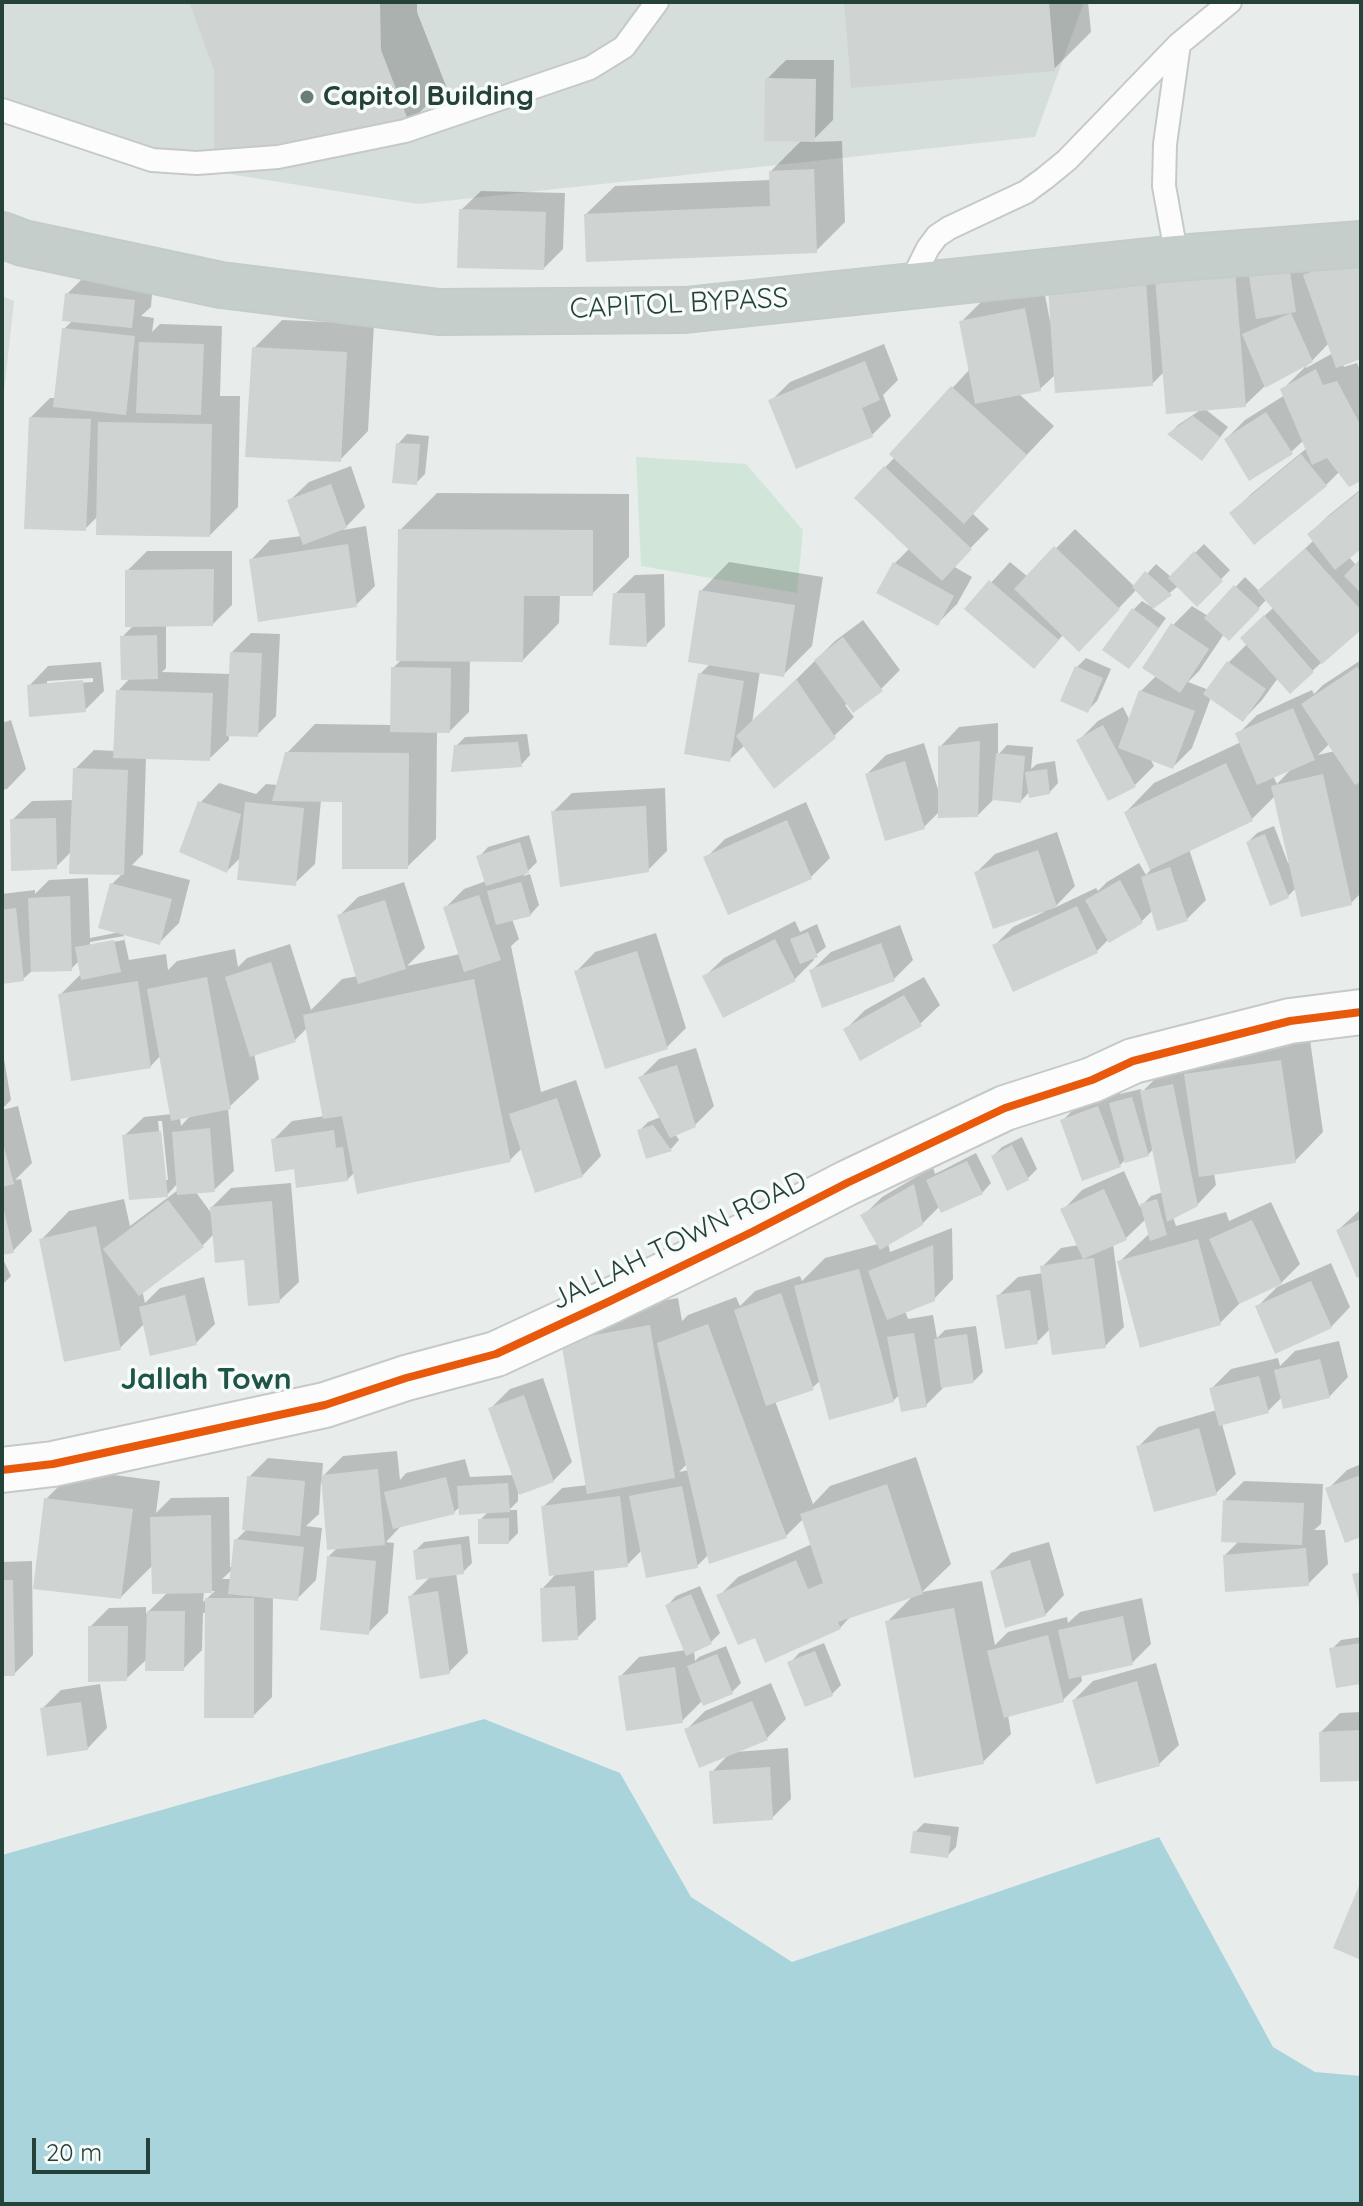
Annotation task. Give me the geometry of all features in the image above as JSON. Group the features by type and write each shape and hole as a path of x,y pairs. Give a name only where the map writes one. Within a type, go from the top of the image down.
{"highway":[{"name":"CAPITOL BYPASS","path":"2,235 23,243 221,285 439,312 685,310 1177,258 1361,244"}],"street":[{"name":"JALLAH TOWN ROAD","path":"2,1470 53,1464 325,1405 406,1378 496,1354 1005,1108 1092,1080 1133,1061 1290,1021 1361,1012"}],"lane":[{"path":"2,110 152,160 197,163 278,157 405,131 590,68 624,47 657,2"},
{"path":"909,286 937,236 1026,192 1045,178 1067,160 1179,44 1230,2"},
{"path":"1177,258 1164,186 1165,144 1179,44"}],"shaded area":[{"path":"2,2 1084,2 1035,137 418,204 235,175 2,116"},
{"path":"2,296 14,301 2,411"}],"green space":[{"path":"636,457 746,464 803,530 797,593 641,566"}],"water":[{"path":"484,1719 620,1773 691,1897 792,1962 1159,1837 1273,2047 1315,2072 1361,2076 1361,2204 2,2204 2,1855"}],"building":[{"name":"Capitol Building","path":"189,2 380,2 381,50 410,125 214,160 214,70"},
{"path":"844,2 1049,2 1055,71 851,88"},
{"path":"765,78 816,79 815,142 764,141"},
{"path":"814,169 817,253 586,262 584,214 770,206 769,171"},
{"path":"459,209 546,212 544,270 457,268"},
{"path":"1358,255 1361,263 1361,359 1336,368 1303,275"},
{"path":"1288,258 1296,312 1256,319 1247,264"},
{"path":"1235,271 1246,407 1166,414 1155,277"},
{"path":"1146,281 1153,386 1055,393 1048,287"},
{"path":"65,293 135,300 132,328 62,321"},
{"path":"1025,308 1041,391 975,404 959,321"},
{"path":"1291,313 1313,362 1265,388 1242,334"},
{"path":"62,328 135,336 126,415 53,407"},
{"path":"139,342 204,344 201,415 136,413"},
{"path":"252,347 347,352 341,462 245,457"},
{"path":"865,361 880,400 862,408 873,437 796,469 768,400"},
{"path":"1316,369 1323,385 1337,381 1361,426 1361,481 1349,487 1327,458 1312,465 1280,389"},
{"path":"951,386 1027,455 964,524 889,454"},
{"path":"1266,412 1293,454 1249,481 1224,439"},
{"path":"1193,416 1220,437 1202,461 1167,434"},
{"path":"29,417 91,419 86,531 24,529"},
{"path":"98,422 212,424 210,537 96,535"},
{"path":"396,443 420,444 417,485 392,483"},
{"path":"1301,454 1327,486 1254,545 1229,513"},
{"path":"884,466 972,549 942,581 854,498"},
{"path":"331,484 347,528 303,545 287,500"},
{"path":"1361,490 1361,549 1335,570 1307,534"},
{"path":"398,529 593,530 593,596 524,596 523,662 396,661"},
{"path":"348,544 357,607 258,622 249,559"},
{"path":"1054,546 1120,609 1079,652 1014,589"},
{"path":"1305,548 1361,610 1361,630 1322,664 1257,591"},
{"path":"1194,551 1223,581 1197,607 1168,578"},
{"path":"1361,558 1361,593 1344,576"},
{"path":"893,562 954,596 938,626 876,593"},
{"path":"214,569 213,626 125,627 125,570"},
{"path":"1145,571 1172,595 1153,609 1132,587"},
{"path":"989,580 1059,640 1034,669 964,609"},
{"path":"1234,585 1260,609 1229,641 1204,618"},
{"path":"699,590 795,605 784,677 688,662"},
{"path":"613,593 645,593 647,647 609,645"},
{"path":"1132,608 1159,628 1129,669 1102,650"},
{"path":"1264,615 1314,672 1290,694 1240,638"},
{"path":"1171,623 1209,649 1180,693 1142,668"},
{"path":"157,635 158,679 121,680 120,636"},
{"path":"843,637 883,691 853,713 814,660"},
{"path":"230,652 262,653 258,737 226,736"},
{"path":"1227,661 1266,689 1243,722 1203,694"},
{"path":"1075,666 1103,678 1088,713 1060,701"},
{"path":"391,667 451,668 450,733 390,732"},
{"path":"1357,667 1361,673 1361,781 1355,785 1301,704"},
{"path":"698,673 744,681 730,762 684,754"},
{"path":"796,679 836,738 774,789 736,736"},
{"path":"83,680 86,712 29,717 27,685"},
{"path":"116,690 213,693 210,761 113,758"},
{"path":"1139,690 1195,711 1173,769 1118,748"},
{"path":"1293,708 1315,760 1257,785 1235,733"},
{"path":"1103,725 1136,787 1108,801 1076,740"},
{"path":"980,741 978,817 938,818 938,746"},
{"path":"518,742 522,767 451,772 454,745"},
{"path":"285,752 409,753 408,869 342,869 342,802 272,801"},
{"path":"996,753 1025,756 1021,803 992,800"},
{"path":"905,761 925,829 885,841 865,774"},
{"path":"1226,763 1253,821 1150,870 1124,812"},
{"path":"73,768 128,770 124,875 69,874"},
{"path":"1047,769 1050,794 1029,798 1025,772"},
{"path":"1323,774 1352,905 1301,917 1271,786"},
{"path":"198,801 241,814 227,873 179,852"},
{"path":"245,802 304,808 296,886 237,880"},
{"path":"646,806 649,872 560,887 551,811"},
{"path":"56,818 57,869 11,871 10,819"},
{"path":"787,820 812,879 728,915 703,857"},
{"path":"1265,834 1289,898 1270,906 1246,842"},
{"path":"520,842 529,873 486,886 476,856"},
{"path":"1038,850 1057,907 993,929 974,872"},
{"path":"1170,867 1188,921 1157,931 1141,877"},
{"path":"1120,880 1143,923 1109,943 1085,900"},
{"path":"521,882 531,916 496,925 487,891"},
{"path":"110,883 172,899 160,945 98,928"},
{"path":"479,895 501,960 464,972 443,907"},
{"path":"70,896 72,971 31,972 28,898"},
{"path":"385,900 406,969 358,984 337,915"},
{"path":"1077,906 1098,953 1013,992 992,945"},
{"path":"16,908 24,981 2,984 2,910"},
{"path":"808,932 818,957 800,964 790,939"},
{"path":"775,939 796,981 723,1018 702,976"},
{"path":"114,940 121,972 81,980 75,947"},
{"path":"881,943 895,981 822,1008 809,970"},
{"path":"637,951 668,1049 605,1069 574,971"},
{"path":"271,962 296,1042 250,1057 225,977"},
{"path":"207,977 231,1109 171,1121 147,989"},
{"path":"474,979 511,1162 357,1194 342,1116 323,1119 303,1015"},
{"path":"138,981 151,1068 71,1081 58,994"},
{"path":"904,995 922,1026 860,1061 843,1029"},
{"path":"1281,1060 1296,1163 1199,1177 1184,1074"},
{"path":"677,1065 696,1127 670,1138 638,1077"},
{"path":"1173,1084 1198,1206 1167,1222 1140,1091"},
{"path":"1132,1097 1149,1156 1125,1163 1109,1103"},
{"path":"557,1098 583,1177 535,1193 509,1114"},
{"path":"1098,1106 1121,1167 1082,1181 1060,1120"},
{"path":"653,1125 672,1151 646,1159 637,1130"},
{"path":"210,1128 215,1192 177,1195 172,1132"},
{"path":"334,1130 336,1148 343,1147 348,1181 296,1188 294,1169 275,1172 271,1139"},
{"path":"161,1131 168,1197 129,1200 122,1135"},
{"path":"2,1140 14,1184 2,1187"},
{"path":"1012,1145 1029,1180 1007,1191 991,1156"},
{"path":"967,1161 983,1194 941,1213 926,1180"},
{"path":"914,1184 923,1225 880,1250 860,1215"},
{"path":"1104,1189 1127,1240 1083,1259 1060,1209"},
{"path":"1157,1199 1167,1235 1150,1241 1140,1204"},
{"path":"168,1200 204,1247 139,1296 103,1249"},
{"path":"272,1201 280,1303 248,1306 244,1260 215,1263 210,1207"},
{"path":"2,1202 14,1253 2,1255"},
{"path":"1361,1219 1361,1276 1357,1278 1336,1230"},
{"path":"1252,1220 1282,1284 1239,1304 1209,1239"},
{"path":"96,1226 121,1350 64,1362 39,1239"},
{"path":"1198,1239 1221,1325 1140,1348 1117,1261"},
{"path":"933,1245 935,1301 887,1320 868,1271"},
{"path":"1094,1258 1106,1348 1052,1355 1040,1266"},
{"path":"859,1269 894,1402 829,1420 794,1286"},
{"path":"1311,1281 1332,1328 1275,1354 1255,1306"},
{"path":"1030,1290 1038,1344 1005,1349 996,1295"},
{"path":"781,1293 814,1390 766,1406 734,1310"},
{"path":"185,1295 197,1345 150,1356 139,1307"},
{"path":"708,1324 787,1538 709,1564 657,1343"},
{"path":"650,1325 675,1478 587,1494 561,1341"},
{"path":"914,1333 927,1407 901,1412 887,1337"},
{"path":"967,1334 974,1383 941,1388 934,1339"},
{"path":"1320,1359 1330,1398 1283,1409 1274,1370"},
{"path":"1259,1376 1269,1413 1219,1426 1209,1388"},
{"path":"524,1395 554,1482 519,1495 488,1408"},
{"path":"1199,1428 1217,1495 1154,1512 1136,1446"},
{"path":"378,1469 385,1545 327,1550 321,1475"},
{"path":"1361,1475 1361,1537 1345,1543 1325,1488"},
{"path":"247,1476 305,1481 300,1536 242,1530"},
{"path":"446,1477 455,1514 393,1529 384,1492"},
{"path":"508,1483 510,1512 459,1515 457,1486"},
{"path":"887,1484 923,1594 838,1622 841,1629 765,1663 755,1638 738,1645 716,1595 796,1560 808,1589 823,1583 800,1514"},
{"path":"682,1486 698,1568 646,1578 629,1496"},
{"path":"620,1496 628,1567 549,1576 541,1506"},
{"path":"44,1498 133,1509 121,1599 33,1589"},
{"path":"1223,1500 1304,1503 1302,1545 1221,1542"},
{"path":"211,1515 212,1593 152,1594 150,1517"},
{"path":"509,1518 509,1544 478,1544 478,1519"},
{"path":"234,1539 304,1547 298,1601 228,1594"},
{"path":"461,1544 464,1574 416,1580 413,1550"},
{"path":"1306,1548 1309,1586 1225,1592 1223,1555"},
{"path":"327,1556 376,1561 369,1635 320,1630"},
{"path":"1030,1560 1046,1616 1005,1628 990,1571"},
{"path":"1361,1572 1361,1606 1360,1607 1352,1574"},
{"path":"2,1580 13,1580 15,1676 2,1676"},
{"path":"575,1586 578,1640 542,1642 540,1588"},
{"path":"438,1591 450,1674 420,1679 408,1596"},
{"path":"691,1594 712,1644 686,1656 665,1605"},
{"path":"205,1598 254,1598 254,1718 204,1718"},
{"path":"954,1608 984,1764 914,1778 885,1621"},
{"path":"147,1611 185,1611 184,1671 145,1671"},
{"path":"1123,1616 1133,1665 1069,1679 1058,1630"},
{"path":"88,1626 128,1626 127,1681 88,1682"},
{"path":"1048,1635 1064,1702 1004,1718 987,1651"},
{"path":"1361,1643 1361,1684 1336,1688 1329,1648"},
{"path":"815,1651 833,1696 805,1707 787,1662"},
{"path":"717,1654 733,1694 703,1706 687,1666"},
{"path":"675,1667 683,1723 626,1731 618,1676"},
{"path":"1137,1681 1160,1766 1096,1784 1072,1700"},
{"path":"752,1701 768,1740 699,1768 684,1729"},
{"path":"81,1702 88,1750 47,1756 40,1708"},
{"path":"1361,1730 1361,1781 1320,1782 1319,1732"},
{"path":"770,1767 773,1820 713,1824 709,1771"},
{"path":"913,1831 951,1836 948,1858 910,1853"},
{"path":"1361,1881 1361,1960 1333,1948"}],"cycle path":[{"path":"2,1470 53,1464 325,1405 406,1378 496,1354 1005,1108 1092,1080 1133,1061 1290,1021 1361,1012"}],"place":[{"name":"Capitol Building","path":"307,97"}],"district":[{"name":"Jallah Town","path":"206,1380"}]}
